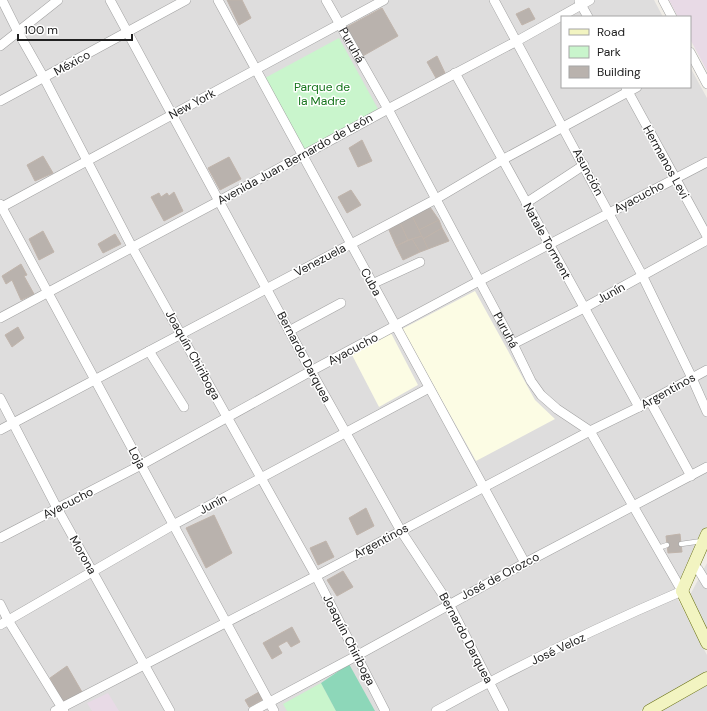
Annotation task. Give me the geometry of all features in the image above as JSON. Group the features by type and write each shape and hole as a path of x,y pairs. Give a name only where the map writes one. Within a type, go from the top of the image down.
{"street":[{"name":"Joaquín Chiriboga","path":"2,0 132,247 316,576 358,655 385,711"},
{"path":"0,46 58,0"},
{"name":"Bernardo Darquea","path":"110,0 311,371 401,531 449,604 504,711"},
{"name":"México","path":"0,101 186,0"},
{"name":"Cuba","path":"218,0 525,562"},
{"name":"Puruhá","path":"326,0 388,109 513,344 531,381 541,395 557,409 590,431 682,591 707,643"},
{"name":"New York","path":"0,206 87,161 339,23 384,0"},
{"name":"Asunción","path":"494,0 610,213 642,275 707,412"},
{"name":"Avenida Juan Bernardo de León","path":"0,318 517,41 580,2 590,0"},
{"path":"663,0 671,16"},
{"path":"580,2 587,16"},
{"path":"691,55 707,84"},
{"name":"Natale Torment","path":"455,74 639,407"},
{"name":"Venezuela","path":"0,430 436,199 502,160 564,128 627,89"},
{"name":"Hermanos Levi","path":"627,89 707,236"},
{"name":"Ayacucho","path":"0,538 141,465 311,371 479,281 707,162"},
{"path":"526,203 584,165"},
{"name":"Loja","path":"0,206 274,711"},
{"name":"Junín","path":"513,344 584,308 707,240"},
{"path":"372,284 420,262"},
{"path":"289,331 341,303"},
{"path":"149,351 184,407"},
{"name":"Argentinos","path":"60,710 707,370"},
{"name":"Junín","path":"4,622 173,525 346,434 429,388"},
{"name":"Morona","path":"0,398 57,508 170,711"},
{"path":"650,401 691,476"},
{"name":"José de Orozco","path":"253,711 358,655 525,562 707,467"},
{"path":"682,591 705,537"},
{"path":"682,591 690,585 707,552"},
{"path":"698,569 707,584"},
{"name":"José Veloz","path":"436,711 489,681 682,591"},
{"path":"0,604 4,622 60,710"},
{"path":"649,711 707,678"}],"lane":[{"path":"681,544 705,537"},
{"path":"657,549 667,545"}],"shaded area":[{"path":"0,0 654,0 662,16 561,16 561,88 691,88 691,69 707,98 707,526 674,592 707,655 707,675 640,711 0,711"},
{"path":"669,0 707,0 707,71 691,41 691,16 677,16"},
{"path":"475,291 535,400 555,419 476,461 402,329"},
{"path":"391,333 418,385 379,407 352,355"},
{"path":"707,563 707,632 689,597"},
{"path":"707,685 707,711 657,711"},
{"path":"108,693 119,711 92,711 87,703"}],"green space":[{"name":"Parque de la Madre","path":"339,38 378,109 304,150 265,78"},
{"path":"349,664 375,711 336,711 321,683"},
{"path":"321,683 336,711 287,711 283,704"}],"building":[{"path":"227,0 242,0 251,18 239,25"},
{"path":"382,8 398,36 361,57 345,28"},
{"path":"529,8 535,19 522,25 516,14"},
{"path":"437,56 445,73 436,78 427,62"},
{"path":"362,140 372,161 358,167 349,148"},
{"path":"43,156 53,173 35,181 27,165"},
{"path":"229,157 241,179 220,190 208,168"},
{"path":"351,190 361,205 347,213 338,197"},
{"path":"174,192 183,211 164,221 151,197 159,193 161,197 167,193 169,196"},
{"path":"430,207 439,220 419,230 412,216"},
{"path":"412,216 422,236 408,240 400,223"},
{"path":"439,220 442,228 423,239 419,230"},
{"path":"400,223 408,240 396,246 389,230"},
{"path":"442,228 449,241 428,249 423,239"},
{"path":"43,231 54,252 39,260 29,239"},
{"path":"115,234 121,244 103,253 98,244"},
{"path":"422,236 428,249 420,252 412,239"},
{"path":"412,239 420,252 403,260 396,246"},
{"path":"21,264 27,275 24,276 34,294 21,300 12,280 6,284 2,276"},
{"path":"18,327 24,338 12,347 5,335"},
{"path":"366,508 374,526 357,535 349,518"},
{"path":"214,515 232,553 206,568 186,528"},
{"path":"680,534 682,552 668,553 666,536"},
{"path":"326,541 334,557 318,565 310,548"},
{"path":"343,571 353,587 337,596 327,580"},
{"path":"292,627 300,642 291,647 287,641 278,646 282,653 272,659 263,643"},
{"path":"67,666 82,692 63,702 50,678"},
{"path":"259,692 262,700 249,707 245,700"}]}
